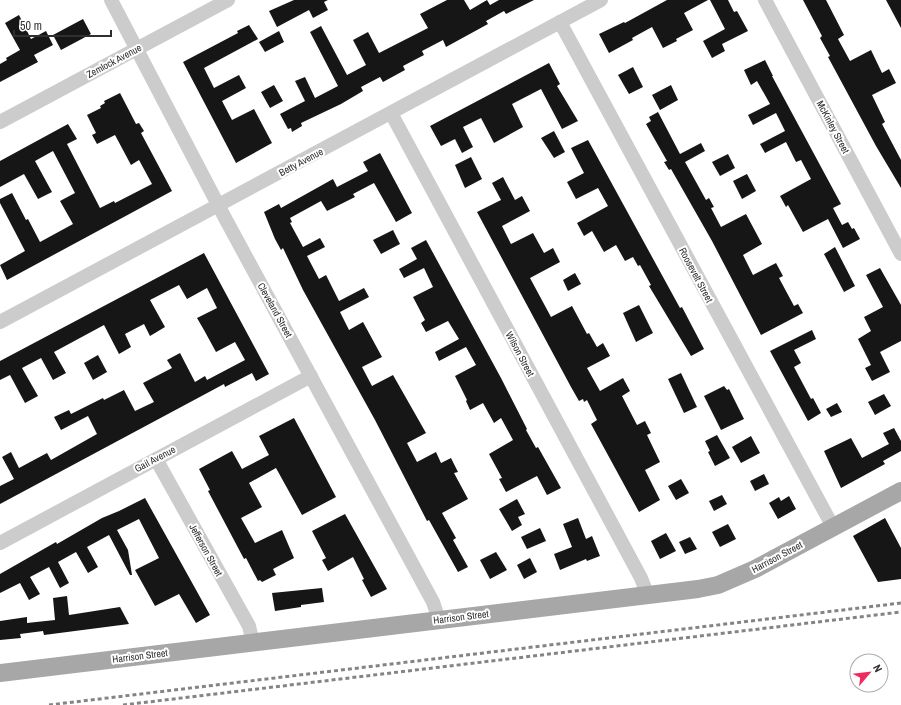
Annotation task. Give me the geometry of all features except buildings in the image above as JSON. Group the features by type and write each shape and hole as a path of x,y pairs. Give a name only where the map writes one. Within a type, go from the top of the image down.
{"main road":[{"name":"Harrison Street","path":"0,673 698,589 737,578 901,491"}],"street":[{"name":"Cleveland Street","path":"111,0 219,206 433,602 439,620"},
{"name":"Zemlock Avenue","path":"0,122 228,0"},
{"name":"Betty Avenue","path":"0,322 219,206 600,0"},
{"name":"McKinley Street","path":"764,0 901,254"},
{"name":"Roosevelt Street","path":"560,22 833,528"},
{"name":"Wilson Street","path":"391,113 641,578 648,596"},
{"name":"Gail Avenue","path":"0,543 311,376"},
{"name":"Jefferson Street","path":"156,459 249,626 253,643"}],"railway":[{"path":"49,705 901,603"},
{"path":"123,705 901,612"}]}
